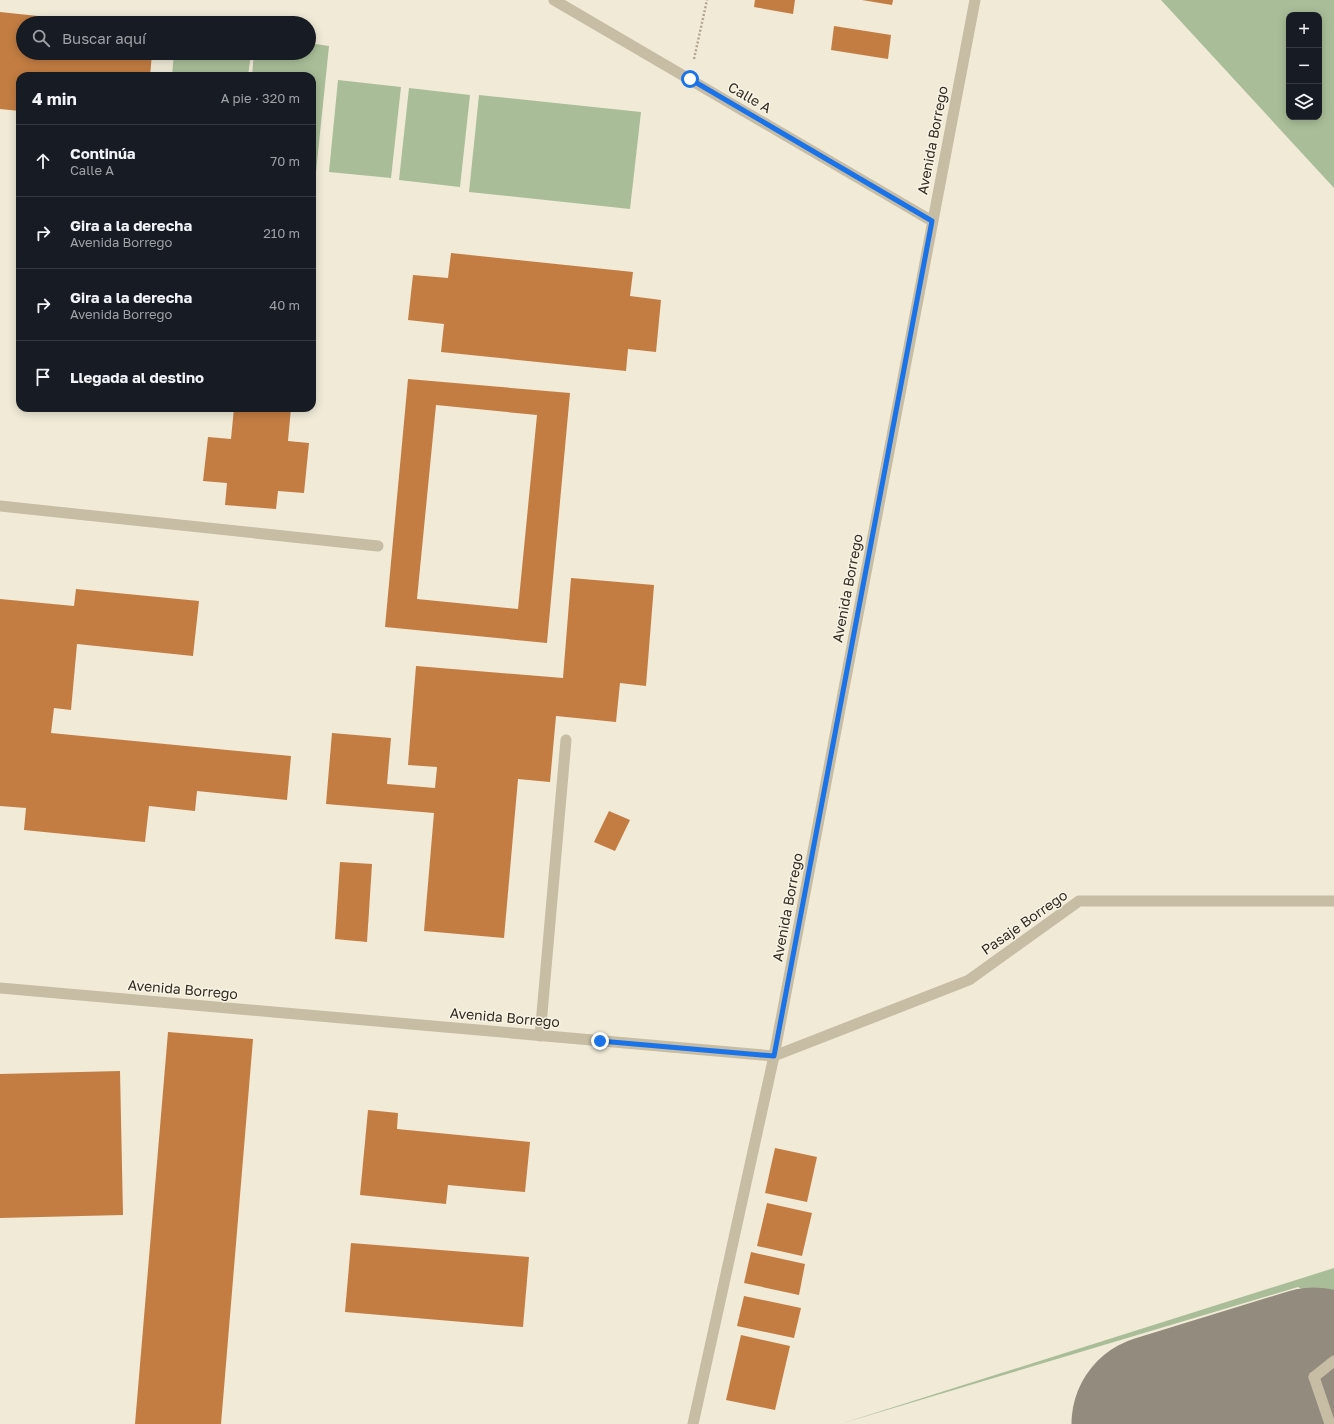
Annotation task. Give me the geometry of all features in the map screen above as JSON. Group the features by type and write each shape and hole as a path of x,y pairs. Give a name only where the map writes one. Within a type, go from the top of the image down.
{"street":[{"name":"Calle A","path":"554,0 932,221"},
{"name":"Avenida Borrego","path":"0,988 774,1056 975,0"},
{"path":"0,506 378,546"},
{"path":"540,1036 566,740"},
{"name":"Pasaje Borrego","path":"774,1056 969,980 1079,901 1334,901"},
{"path":"693,1424 774,1056"},
{"path":"1330,1424 1314,1377 1334,1361"}],"path":[{"path":"690,79 707,0"}],"green space":[{"path":"1161,0 1334,0 1334,188"},
{"path":"316,44 329,46 316,172 316,72 252,72 253,60 316,60"},
{"path":"173,60 250,60 249,72 172,72"},
{"path":"338,80 401,87 391,178 329,172"},
{"path":"409,88 470,95 460,187 399,180"},
{"path":"479,95 641,112 630,209 469,192"},
{"path":"1334,1268 1334,1307 1298,1287 840,1424"}],"building":[{"path":"755,0 795,0 793,14 754,7"},
{"path":"862,0 893,0 892,5"},
{"path":"0,12 38,16 16,16 16,60 151,60 150,72 16,72 16,111 0,109"},
{"path":"834,26 891,35 888,59 831,50"},
{"path":"451,253 633,272 630,296 661,300 656,352 628,349 626,371 441,352 444,324 408,320 413,275 448,278"},
{"path":"408,379 570,393 547,643 385,627","holes":["436,405 537,415 518,609 417,599"]},
{"path":"234,412 291,412 288,441 309,443 304,493 278,491 276,509 225,505 227,483 203,481 208,437 231,439"},
{"path":"571,578 654,585 646,686 620,683 616,722 556,716 550,782 518,779 504,938 424,931 434,813 326,804 332,733 391,738 387,784 435,788 437,767 408,765 416,666 563,678"},
{"path":"76,589 199,601 193,656 77,644 71,710 54,708 51,733 291,756 287,800 197,791 195,811 149,806 145,842 24,830 26,808 0,806 0,599 74,606"},
{"path":"609,811 630,820 615,851 594,842"},
{"path":"340,862 372,864 367,942 335,939"},
{"path":"168,1032 253,1039 221,1424 135,1424"},
{"path":"120,1071 123,1215 0,1218 0,1074"},
{"path":"368,1110 398,1113 397,1129 530,1142 525,1192 448,1185 446,1204 360,1195"},
{"path":"775,1148 817,1157 807,1202 765,1193"},
{"path":"767,1203 812,1213 802,1256 757,1246"},
{"path":"351,1243 529,1257 523,1327 345,1312"},
{"path":"751,1252 805,1264 799,1295 744,1283"},
{"path":"744,1296 801,1308 794,1338 737,1326"},
{"path":"741,1335 790,1346 775,1410 726,1400"}],"runway":[{"path":"1161,1424 1314,1377"}],"route":[{"path":"600,1041 774,1056 932,221 690,79"}]}
